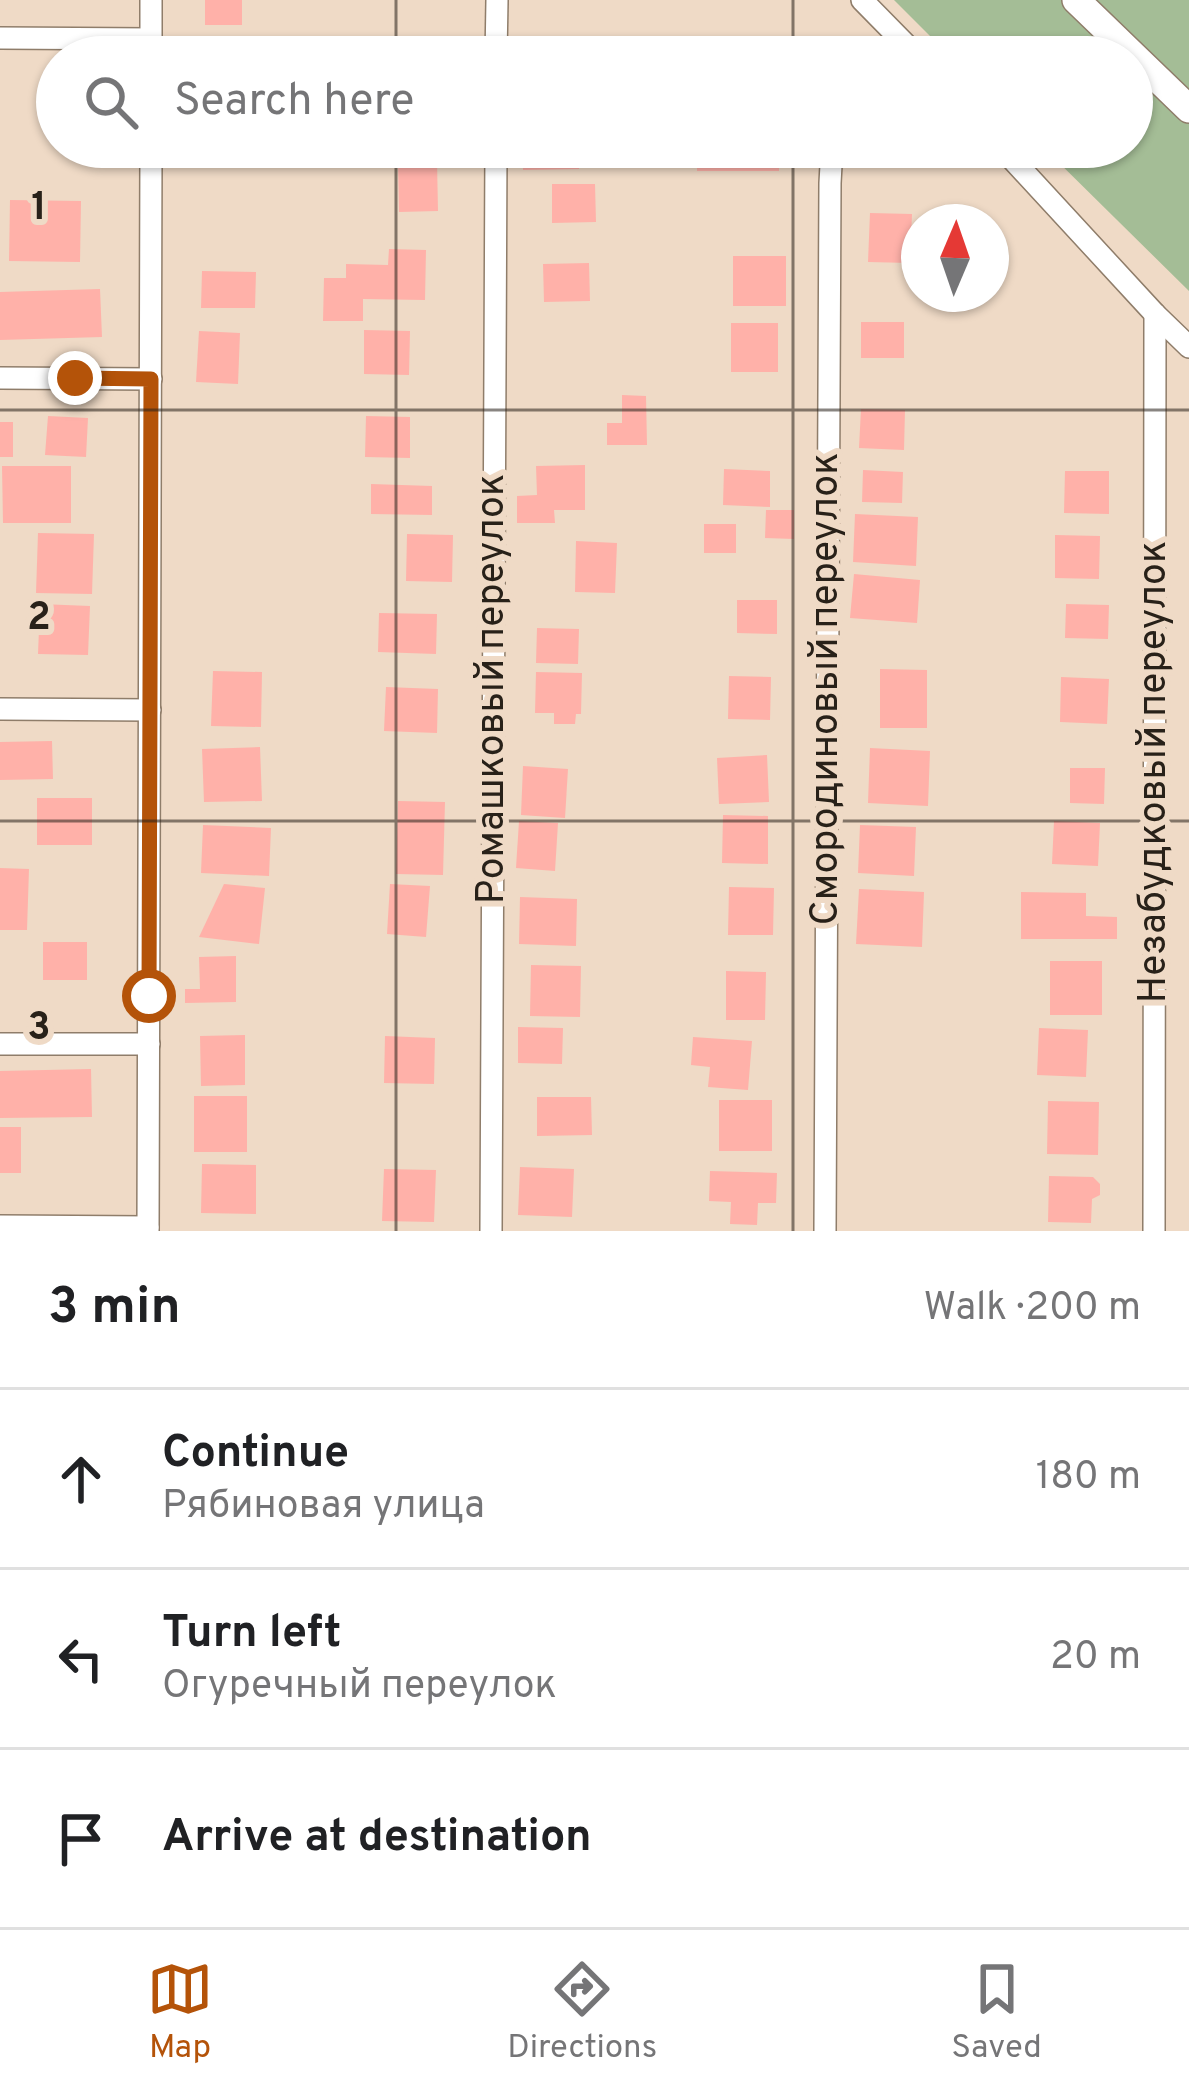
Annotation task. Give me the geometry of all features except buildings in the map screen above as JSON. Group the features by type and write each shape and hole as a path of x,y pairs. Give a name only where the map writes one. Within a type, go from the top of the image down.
{"street":[{"path":"151,0 151,36"},
{"path":"496,0 496,36"},
{"path":"862,0 891,36"},
{"path":"1076,0 1113,36"},
{"path":"0,38 36,40"},
{"path":"1153,74 1189,109"},
{"path":"0,1226 148,1229 151,168"},
{"name":"Ромашковый переулок","path":"491,1231 496,168"},
{"name":"Смородиновый переулок","path":"825,1231 831,168"},
{"path":"1020,168 1189,346"},
{"name":"Незабудковый переулок","path":"1154,1231 1155,314"},
{"path":"0,378 151,379"},
{"path":"0,709 150,710"},
{"path":"0,1043 149,1044"}],"green space":[{"path":"894,0 1189,0 1189,291 1064,168 1153,168 1153,36 930,36"}],"route":[{"path":"75,378 151,379 149,996"}]}
